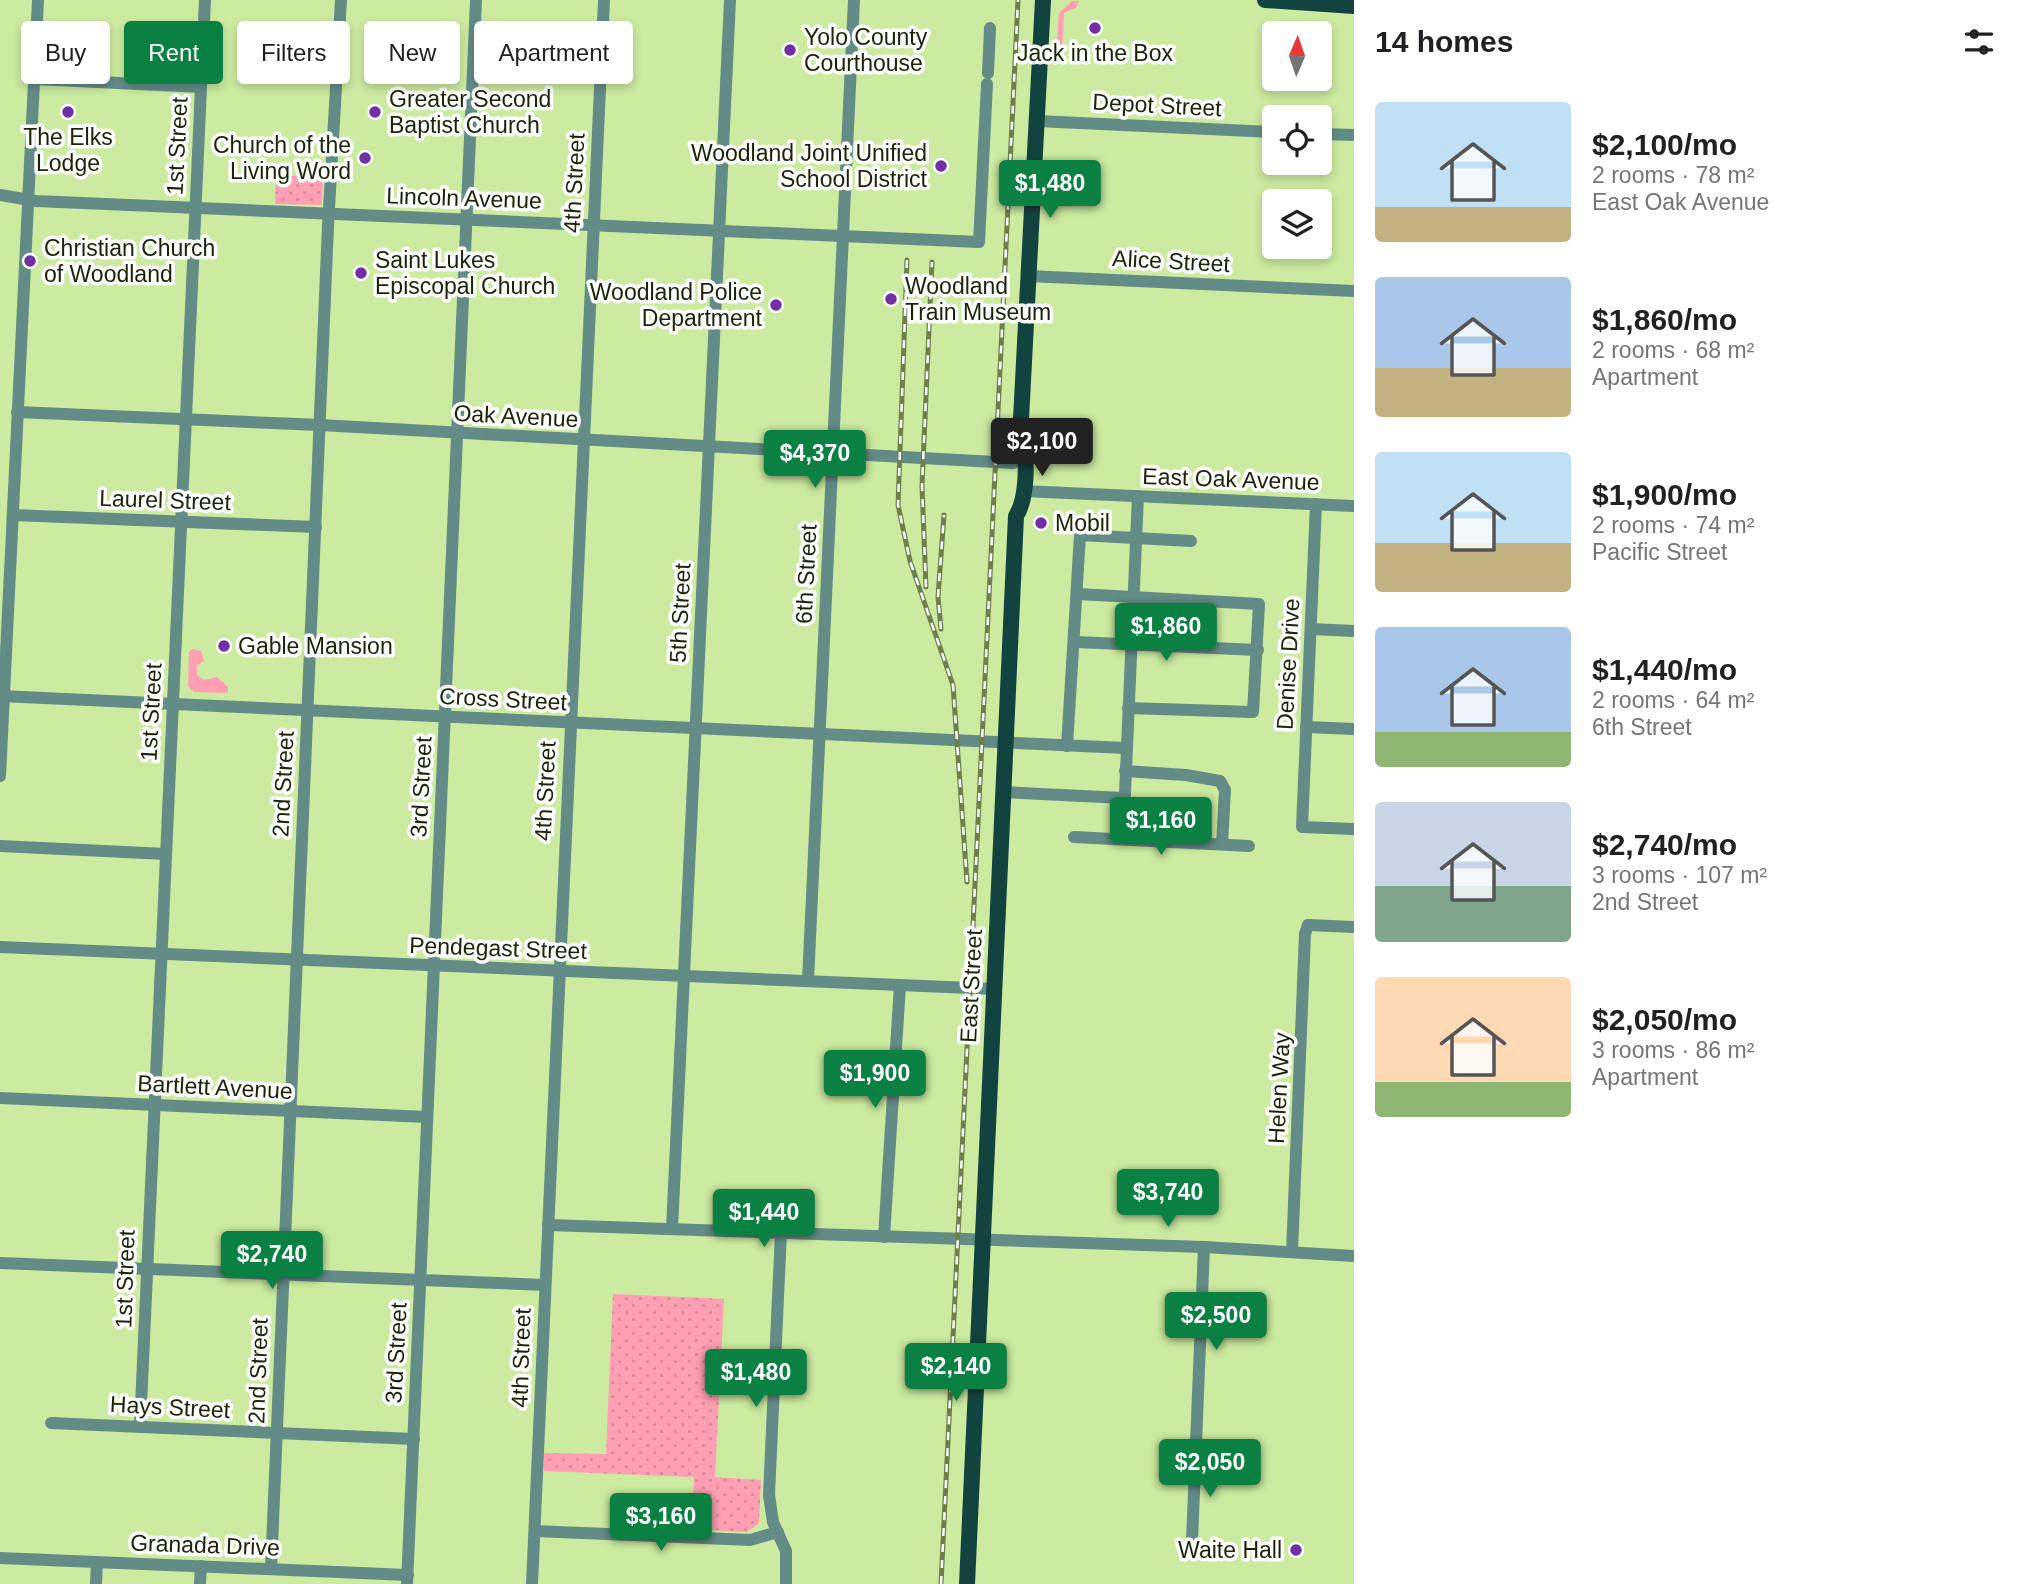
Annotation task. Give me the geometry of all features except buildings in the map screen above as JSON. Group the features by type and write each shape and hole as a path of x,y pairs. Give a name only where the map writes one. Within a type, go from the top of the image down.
{"main road":[{"name":"East Street","path":"1016,516 1022,507 1023,491 1025,448 1020,438 1044,0"},
{"path":"1265,0 1354,6"},
{"name":"East Street","path":"967,1584 1016,516 1011,506 1014,447 1020,438"}],"street":[{"path":"37,21 38,0"},
{"name":"1st Street","path":"139,1427 205,0"},
{"name":"2nd Street","path":"271,1569 285,1276 289,1111 341,0"},
{"name":"3rd Street","path":"407,1579 476,0"},
{"name":"4th Street","path":"532,1584 569,723 604,0"},
{"name":"5th Street","path":"672,1229 730,0"},
{"name":"6th Street","path":"808,981 854,0"},
{"name":"Lincoln Avenue","path":"0,195 195,209 979,242 990,28"},
{"path":"110,83 201,87"},
{"path":"0,776 34,84"},
{"name":"Depot Street","path":"1037,121 1262,131"},
{"path":"1332,134 1354,135"},
{"name":"Alice Street","path":"1028,276 1354,290"},
{"name":"Oak Avenue","path":"17,412 320,425 1013,463"},
{"path":"0,445 16,445"},
{"name":"East Oak Avenue","path":"1023,491 1354,506"},
{"path":"1123,839 1135,597 1134,539 1138,496"},
{"name":"Denise Drive","path":"1316,504 1302,827 1354,829"},
{"name":"Laurel Street","path":"13,515 316,527"},
{"path":"1067,746 1071,652 1076,642 1080,535 1191,541"},
{"path":"1078,594 1259,604 1254,709 1249,714 1128,708"},
{"path":"1311,629 1354,631"},
{"path":"1076,642 1258,650"},
{"name":"Cross Street","path":"2,696 1126,748"},
{"path":"1306,727 1354,729"},
{"path":"1125,771 1220,781 1225,790 1222,844"},
{"path":"1002,792 1123,798"},
{"path":"1074,837 1249,846"},
{"path":"0,846 166,854"},
{"name":"Helen Way","path":"1292,1252 1308,925 1354,927"},
{"name":"Pendegast Street","path":"0,947 995,989"},
{"path":"884,1237 900,985"},
{"name":"Bartlett Avenue","path":"0,1098 427,1117"},
{"path":"548,1225 1204,1247 1354,1256"},
{"path":"781,1233 769,1509 786,1551 786,1584"},
{"path":"1192,1541 1204,1247"},
{"path":"0,1263 545,1285"},
{"name":"Hays Street","path":"51,1423 414,1438"},
{"path":"534,1531 750,1540 778,1532"},
{"name":"Granada Drive","path":"0,1558 271,1569 407,1579"},
{"path":"96,1584 97,1562"},
{"path":"200,1584 201,1566"}],"shaded area":[{"path":"1072,1 1079,1 1076,8 1064,13 1062,51 1067,52 1056,53 1059,13"},
{"path":"276,175 323,177 322,205 275,204"},
{"path":"192,649 201,651 204,661 197,665 197,675 204,680 217,677 228,687 228,693 194,692 188,686 189,652"},
{"path":"613,1294 724,1299 715,1477 761,1480 759,1523 747,1532 692,1529 694,1477 544,1471 544,1453 606,1454"}],"railway":[{"path":"941,1584 1018,0"},
{"path":"907,260 898,505 910,561 953,685 967,882"},
{"path":"926,587 922,486 932,262"},
{"path":"941,629 938,597 944,515"}],"place":[{"name":"Jack in the Box","path":"1095,28"},
{"name":"Yolo County Courthouse","path":"790,50"},
{"name":"The Elks Lodge","path":"68,112"},
{"name":"Greater Second Baptist Church","path":"375,112"},
{"name":"Church of the Living Word","path":"365,158"},
{"name":"Woodland Joint Unified School District","path":"941,166"},
{"name":"Christian Church of Woodland","path":"30,261"},
{"name":"Saint Lukes Episcopal Church","path":"361,273"},
{"name":"Woodland Train Museum","path":"891,299"},
{"name":"Woodland Police Department","path":"776,305"},
{"name":"Mobil","path":"1041,523"},
{"name":"Gable Mansion","path":"224,646"},
{"name":"Waite Hall","path":"1296,1550"}]}
